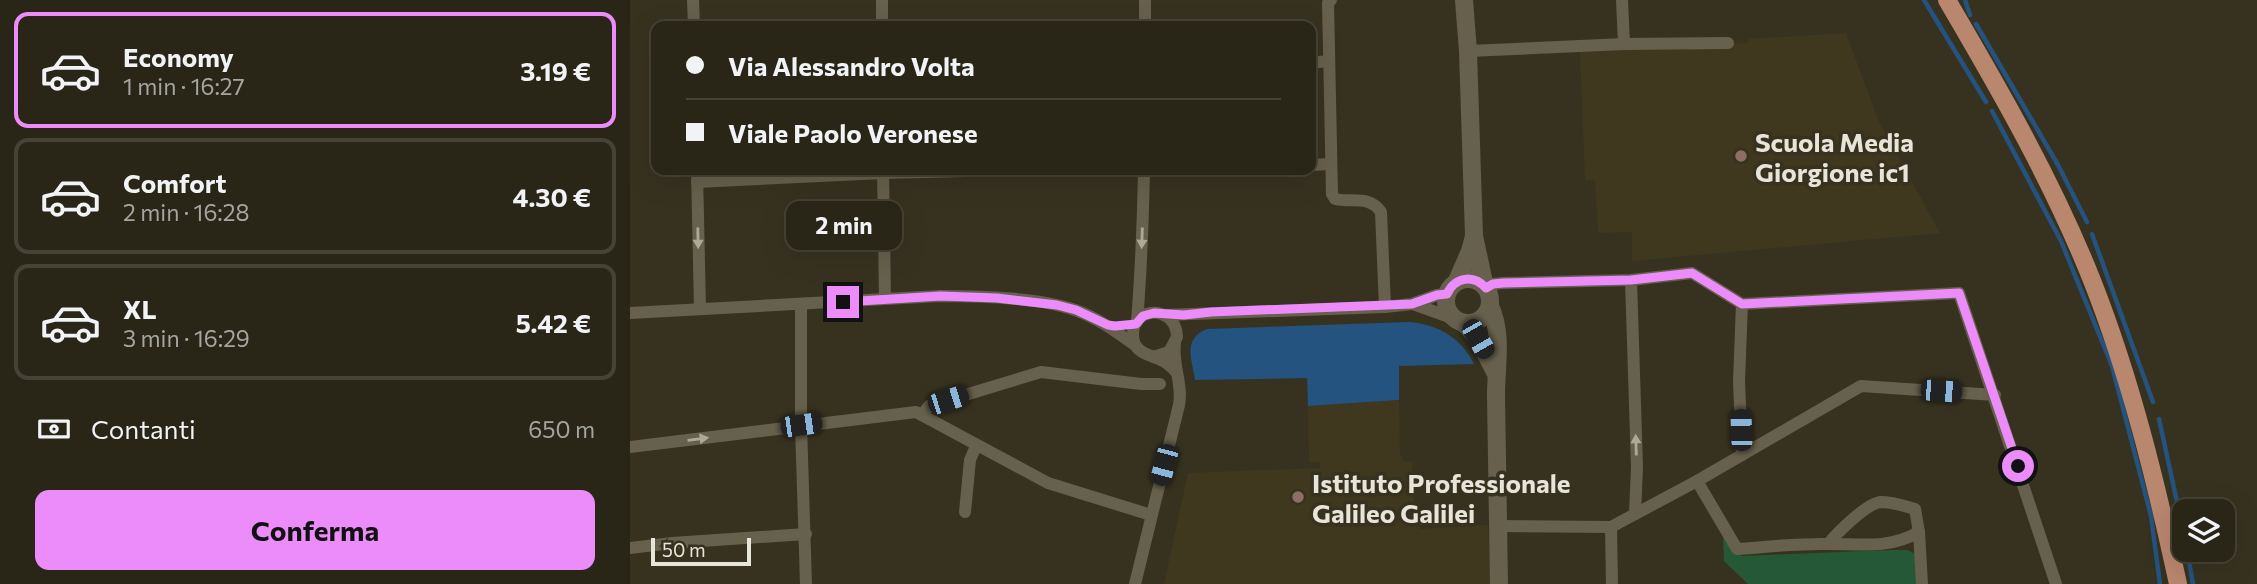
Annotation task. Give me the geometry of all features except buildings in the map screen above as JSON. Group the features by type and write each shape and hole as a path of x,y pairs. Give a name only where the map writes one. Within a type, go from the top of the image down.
{"main road":[{"path":"1947,0 2006,101 2054,192 2094,284 2133,400 2178,584"}],"street":[{"path":"693,0 694,21"},
{"path":"882,0 882,21"},
{"path":"1145,0 1145,21"},
{"path":"1331,0 1328,3 1328,61 1332,194 1335,199 1376,204 1381,212 1385,307"},
{"path":"1464,0 1474,236 1498,328 1499,584"},
{"path":"1622,0 1624,44"},
{"path":"1468,51 1624,44 1728,43"},
{"path":"1316,62 1328,61"},
{"path":"1316,165 1330,164"},
{"path":"700,309 697,176 734,175"},
{"path":"883,175 885,299"},
{"path":"1135,345 1133,334 1142,259 1144,175"},
{"path":"1474,236 1452,288 1448,310 1478,339 1497,379"},
{"path":"1490,293 1692,273 1742,304 1959,293 2056,584"},
{"path":"1108,325 1136,323 1149,314 1412,304 1437,295 1469,278 1481,283 1490,293"},
{"path":"1631,280 1637,467 1635,514"},
{"path":"1412,304 1471,323 1483,317 1490,293"},
{"path":"630,313 968,296 1036,303 1076,310 1108,325 1142,353 1164,362 1177,373"},
{"path":"801,304 801,425 806,584"},
{"path":"1742,304 1739,381 1742,455"},
{"path":"1153,357 1164,355 1186,327 1202,313"},
{"path":"1135,584 1179,405 1181,387 1177,373 1175,327 1164,315"},
{"path":"922,415 929,406 1041,372 1160,384"},
{"path":"1498,526 1611,527 1697,481 1861,386 1995,395"},
{"path":"630,447 909,412 922,415 1048,483 1151,514"},
{"path":"965,512 970,460 976,446"},
{"path":"1697,481 1737,549 1829,544 1869,545 1902,541 1919,532"},
{"path":"1829,544 1840,528 1878,502 1914,509 1919,532 1922,584"},
{"path":"1611,527 1612,584"},
{"path":"630,548 806,534"}],"shaded area":[{"name":"Scuola Media Giorgione ic1","path":"1846,33 1879,122 1940,233 1632,261 1632,232 1598,233 1595,180 1585,180 1580,51 1748,43 1749,39"},
{"name":"Istituto Professionale Galileo Galilei","path":"1399,400 1400,455 1405,462 1412,462 1415,521 1420,521 1420,529 1488,525 1491,584 1164,584 1188,473 1320,468 1320,462 1309,462 1308,406"}],"green space":[{"path":"1723,533 1736,553 1742,556 1907,550 1918,555 1921,584 1748,584 1724,561"}],"water":[{"path":"1409,322 1439,329 1448,334 1463,347 1474,364 1399,366 1399,400 1308,406 1307,378 1195,380 1191,344 1199,333 1207,329"}],"waterway":[{"path":"1924,0 1986,102"},
{"path":"1965,0 1970,15"},
{"path":"1976,24 2058,165 2087,222"},
{"path":"1992,111 2061,241 2112,366 2151,516 2160,584"},
{"path":"2092,234 2153,402"},
{"path":"2159,419 2176,499"},
{"path":"2189,562 2193,584"}],"place":[{"name":"Scuola Media Giorgione ic1","path":"1741,156"},
{"name":"Istituto Professionale Galileo Galilei","path":"1298,497"}],"route":[{"path":"843,302 940,296 997,298 1057,305 1076,310 1108,325 1118,326 1136,324 1143,316 1154,313 1191,315 1412,304 1447,294 1457,281 1469,278 1486,288 1503,283 1631,280 1692,273 1742,304 1959,293 2018,466"}]}
